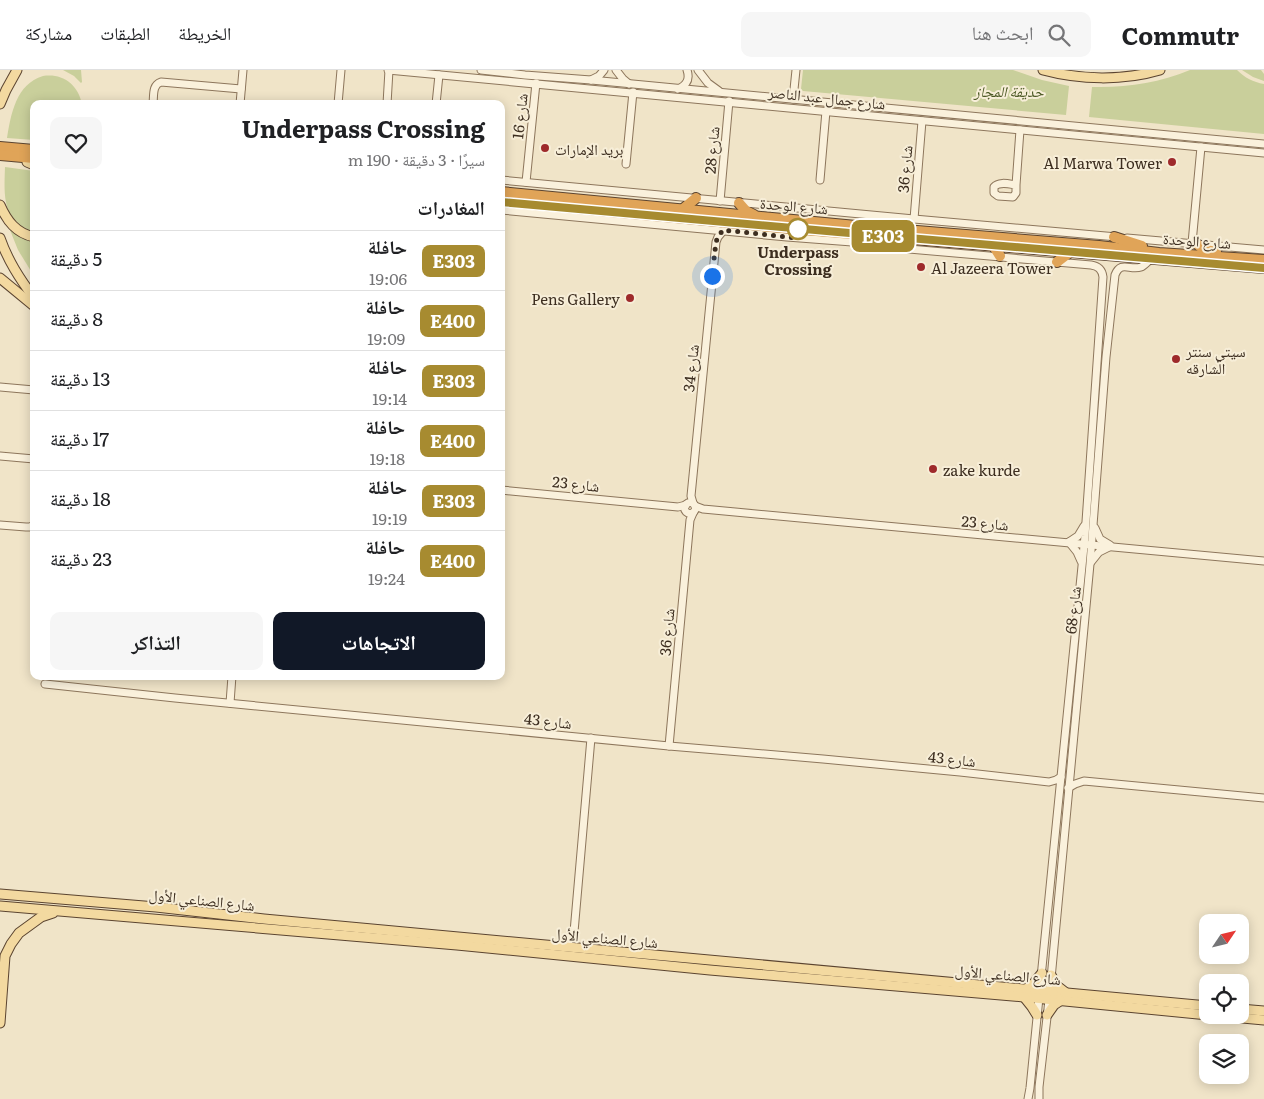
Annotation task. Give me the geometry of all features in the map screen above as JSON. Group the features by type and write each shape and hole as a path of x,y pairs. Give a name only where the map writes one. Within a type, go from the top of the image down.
{"highway":[{"path":"3,153 30,150"},
{"path":"3,153 30,161"},
{"name":"شارع الوحدة","path":"505,192 856,226 1098,246 1155,256 1264,268"},
{"path":"683,209 696,198"},
{"name":"شارع الوحدة","path":"505,202 1070,252 1264,260"},
{"path":"740,203 746,211 755,216"},
{"path":"614,222 626,214"},
{"path":"703,220 710,229"},
{"path":"804,230 812,239"},
{"path":"1114,237 1145,246 1155,256"},
{"path":"1195,244 1230,258"},
{"path":"993,246 1000,256"},
{"path":"1057,262 1070,252"}],"main road":[{"path":"0,92 12,70"},
{"path":"0,104 17,70"},
{"path":"1043,70 1065,75 1103,78 1129,76 1160,70"},
{"path":"0,205 12,225 24,234 30,236"},
{"path":"0,238 11,265 30,293"},
{"path":"0,251 13,276 30,300"},
{"path":"0,278 30,303"},
{"name":"شارع الصناعي الأول","path":"0,894 156,907 264,919 948,983 1025,993"},
{"name":"شارع الصناعي الأول","path":"0,906 457,945 682,967 1049,995 1068,993 1199,1005"},
{"path":"0,1023 5,956 16,937 28,926 45,915 61,911"},
{"path":"1042,973 1025,993 1032,1007 1042,1015 1060,1001"},
{"path":"1051,975 1056,985 1068,993"},
{"name":"شارع الصناعي الأول","path":"1049,995 1060,1001 1199,1014"},
{"path":"1249,1010 1264,1011"},
{"name":"شارع الصناعي الأول","path":"1249,1019 1264,1020"}],"street":[{"path":"240,100 243,70"},
{"path":"338,100 341,70"},
{"path":"386,100 388,70"},
{"name":"شارع جمال عبد الناصر","path":"388,70 1252,152 1264,151"},
{"path":"448,76 452,73 466,73 468,70"},
{"name":"شارع جمال عبد الناصر","path":"482,70 1264,144"},
{"path":"591,80 600,76 604,70"},
{"path":"616,70 629,84"},
{"path":"678,89 687,82 687,70"},
{"path":"698,70 708,83 724,93"},
{"path":"793,99 796,70"},
{"path":"436,100 439,75"},
{"path":"500,81 500,76 521,77 525,75"},
{"path":"153,100 154,86 161,82 241,89"},
{"name":"شارع 16","path":"526,182 536,83"},
{"path":"626,164 633,92"},
{"name":"شارع 28","path":"720,201 729,101"},
{"path":"820,180 826,111 829,108 846,109 847,104"},
{"path":"878,116 880,112 897,112 901,110"},
{"name":"شارع 36","path":"914,219 922,121"},
{"path":"1016,185 1020,130"},
{"path":"1195,244 1201,147"},
{"path":"505,180 1264,250"},
{"path":"505,210 1057,262"},
{"path":"710,229 716,242"},
{"name":"شارع 34","path":"690,507 716,242 723,230"},
{"name":"شارع 68","path":"1042,1015 1040,994 1082,563 1084,544 1090,524 1099,450 1115,275 1117,270 1124,266 1140,267 1155,256"},
{"name":"شارع 68","path":"1042,1015 1049,995 1092,544 1090,524 1102,277 1099,268 1091,265 1057,262"},
{"path":"1100,312 1102,305 1106,303 1110,315"},
{"path":"1096,371 1100,382 1095,439 1099,450"},
{"path":"0,387 30,390"},
{"path":"0,456 30,459"},
{"name":"شارع 23","path":"505,490 1264,561"},
{"name":"شارع 36","path":"669,746 690,507"},
{"path":"1082,563 1077,552 1069,542 1090,524 1100,538 1111,546 1099,552 1090,564"},
{"path":"0,526 30,526"},
{"path":"0,526 30,529"},
{"path":"230,703 232,680"},
{"name":"شارع 43","path":"45,684 669,746 960,772 1049,782 1060,790"},
{"path":"580,948 576,942 574,932 591,738"},
{"path":"1070,770 1084,781"},
{"name":"شارع 43","path":"1049,782 1061,777"},
{"path":"1068,788 1084,781 1264,798"},
{"path":"564,946 569,942 574,932"},
{"path":"1028,1099 1042,1015"},
{"path":"1039,1099 1042,1015"}],"green space":[{"path":"63,70 81,70 82,82 81,83 74,76"},
{"name":"حديقة المجاز","path":"803,70 1013,70 1042,80 1069,86 1066,115 803,91 801,89"},
{"path":"1190,70 1237,70 1249,79 1264,84 1264,134 1089,117 1092,87 1142,84"},
{"path":"1242,70 1261,70 1264,74 1264,81 1253,77"},
{"path":"43,76 63,78 73,86 81,100 30,100 30,140 7,138 16,101 34,80"},
{"path":"5,167 30,170 30,231 16,222 10,215 5,198"},
{"path":"10,230 30,239 30,270 18,250"}],"bus line":[{"name":"E303","path":"505,202 1264,268"}],"place":[{"name":"بريد الإمارات","path":"545,148"},
{"name":"Al Marwa Tower","path":"1172,162"},
{"name":"Underpass Crossing","path":"798,229"},
{"name":"Al Jazeera Tower","path":"921,267"},
{"name":"Pens Gallery","path":"630,298"},
{"name":"سيتي سنتر الشارقه","path":"1176,359"},
{"name":"zake kurde","path":"933,469"}],"route":[{"path":"712,276 716,242 723,230 796,238 798,229"}]}
